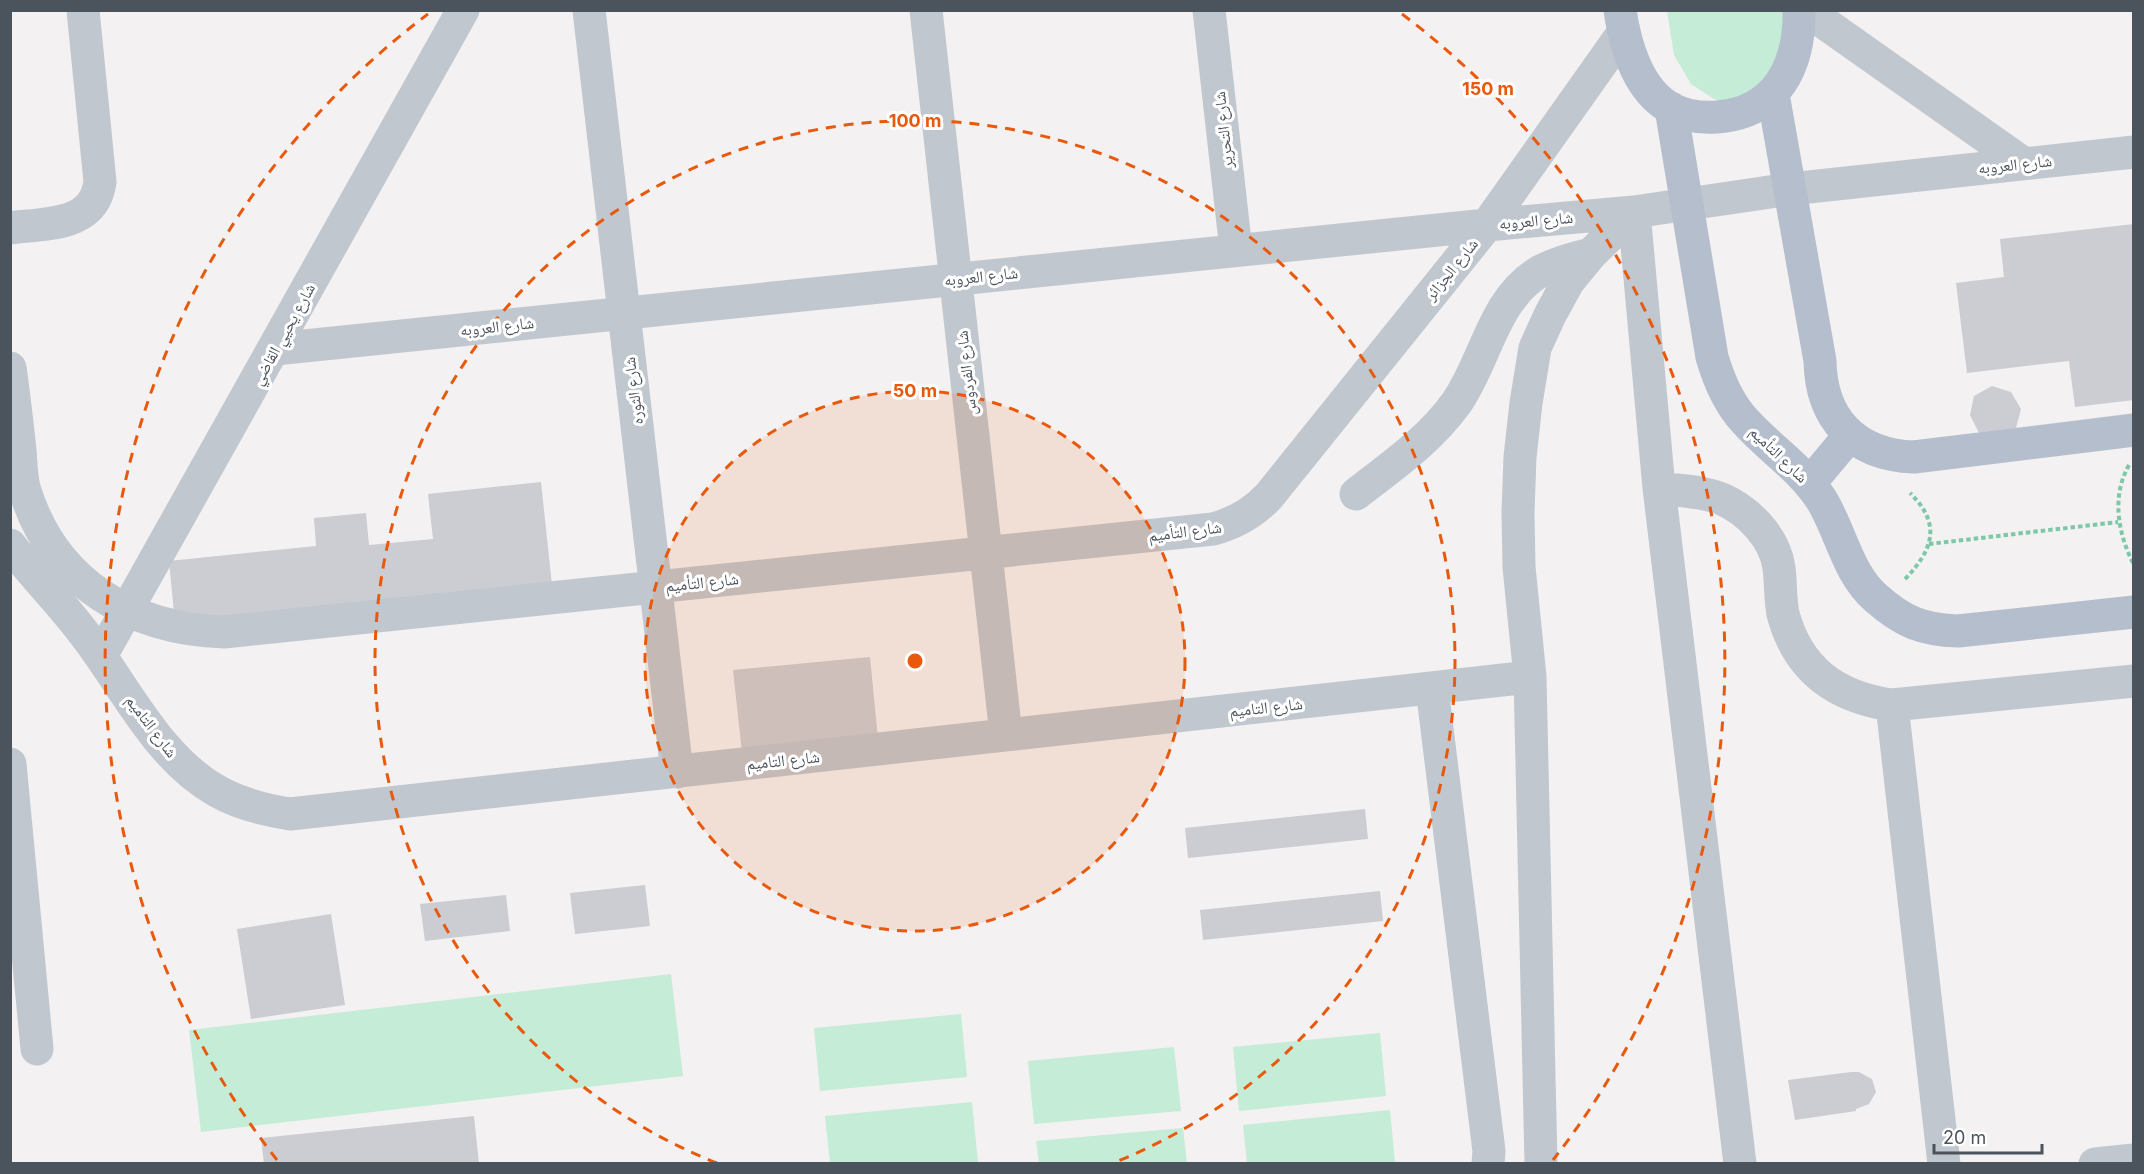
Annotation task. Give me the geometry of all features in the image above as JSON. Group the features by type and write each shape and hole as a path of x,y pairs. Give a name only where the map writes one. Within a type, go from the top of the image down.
{"main road":[{"path":"1622,22 1632,59 1645,83 1671,108 1706,117 1724,116 1750,108 1773,94 1784,79 1797,45 1799,10"},
{"path":"1773,94 1820,361 1820,378 1829,410 1850,435 1880,452 1914,457 2133,430"},
{"name":"شارع التأميم","path":"1671,108 1712,357 1719,380 1730,401 1744,420 1795,466 1810,483 1831,516 1859,579 1880,602 1892,612 1913,623 1935,630 1958,631 2133,612"},
{"path":"1810,483 1850,435"}],"street":[{"path":"10,228 76,217 84,213 96,199 100,182 83,10"},
{"name":"شارع يحيي القاضي","path":"101,656 463,10"},
{"name":"شارع الثوره","path":"589,10 677,772"},
{"name":"شارع الفردوس","path":"926,10 1006,735"},
{"name":"شارع التحرير","path":"1209,10 1236,250"},
{"path":"1806,10 2023,163"},
{"name":"شارع الجزائر","path":"1269,496 1487,225 1622,22"},
{"name":"شارع العروبه","path":"275,349 1236,250 1634,212 1790,189 2133,152"},
{"path":"1541,1164 1530,677 1519,567 1520,457 1535,348 1550,315 1568,282 1591,254 1634,212"},
{"path":"1634,212 1659,488 1740,1164"},
{"path":"1356,494 1419,444 1446,417 1477,368 1499,315 1522,285 1555,264 1591,254"},
{"name":"شارع التأميم","path":"10,368 24,489 47,539 63,561 89,586 127,611 150,621 199,631 224,632 1213,529 1244,518 1269,496"},
{"path":"1659,488 1701,493 1723,500 1742,511 1758,525 1770,544 1778,564 1783,612 1791,636 1803,658 1821,677 1843,692 1867,701 1892,705 2133,681"},
{"name":"شارع التاميم","path":"10,544 101,656 157,739 175,759 216,791 265,810 290,814 1530,677"},
{"path":"1432,688 1487,1139 1488,1164"},
{"path":"1892,705 1944,1164"},
{"path":"10,765 16,878 37,1049"}],"path":[{"path":"2133,456 2126,469 2119,495 2118,522 2125,548 2133,565"},
{"path":"1880,602 1923,559 1929,544 1930,529 1927,514 1908,490"},
{"path":"1929,544 2118,522"}],"green space":[{"path":"1667,11 1788,11 1782,69 1737,105 1714,99 1691,84 1674,55"},
{"path":"671,974 683,1076 201,1132 189,1030"},
{"path":"961,1014 967,1077 820,1091 814,1028"},
{"path":"1380,1033 1386,1096 1239,1111 1233,1047"},
{"path":"1174,1047 1181,1111 1034,1124 1028,1061"},
{"path":"972,1102 978,1163 830,1163 825,1116"},
{"path":"1390,1110 1395,1163 1247,1163 1243,1125"},
{"path":"1183,1128 1187,1163 1039,1163 1036,1141"}],"building":[{"path":"2134,224 2134,400 2075,407 2069,361 1967,373 1956,283 2004,277 2000,239"},
{"path":"1992,386 2011,392 2021,409 2016,428 1979,433 1970,415 1974,396"},
{"path":"541,482 552,585 175,623 169,561 316,546 314,518 366,513 369,545 433,539 428,494"},
{"path":"870,657 879,749 743,762 733,670"},
{"path":"1365,809 1368,839 1188,858 1185,828"},
{"path":"645,885 650,926 575,934 570,893"},
{"path":"1380,891 1383,921 1203,940 1200,910"},
{"path":"506,895 510,931 425,941 420,904"},
{"path":"331,914 345,1005 251,1019 237,929"},
{"path":"1859,1072 1872,1079 1876,1092 1869,1104 1856,1111 1795,1120 1788,1080"},
{"path":"474,1116 479,1164 264,1164 261,1138"}]}
